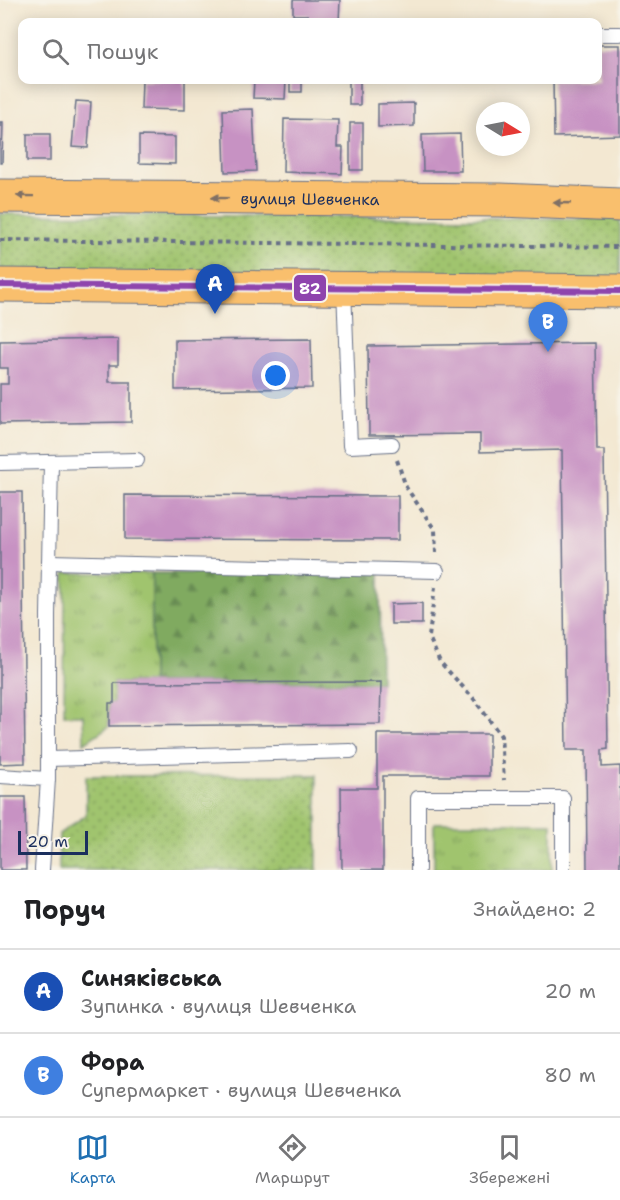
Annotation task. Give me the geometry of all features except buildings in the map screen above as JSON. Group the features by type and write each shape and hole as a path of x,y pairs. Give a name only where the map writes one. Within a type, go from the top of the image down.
{"main road":[{"name":"вулиця Шевченка","path":"0,196 501,200 620,205"},
{"path":"0,285 620,291"}],"lane":[{"path":"602,34 620,34"},
{"path":"344,288 350,446 392,444"},
{"path":"0,463 136,460"},
{"path":"42,870 48,779 51,462"},
{"path":"49,562 437,571"},
{"path":"48,759 351,751"},
{"path":"0,776 48,779"},
{"path":"418,870 418,798 563,798 563,870"}],"path":[{"path":"0,240 620,247"},
{"path":"392,444 406,487 435,530 437,571 429,637 440,662 474,699 501,736 505,798"}],"green space":[{"path":"0,214 620,219 620,282 0,276"},
{"path":"380,572 381,682 152,683 152,573"},
{"path":"65,573 152,573 152,683 114,683 114,703 109,703 109,726 84,743 83,715 64,715"},
{"path":"317,775 317,870 59,870 59,834 86,815 86,776"},
{"path":"434,823 552,823 552,870 434,870"}],"transit line":[{"name":"82","path":"0,285 620,291"}],"place":[{"name":"Синяківська","path":"215,314"},
{"name":"Фора","path":"548,352"}]}
